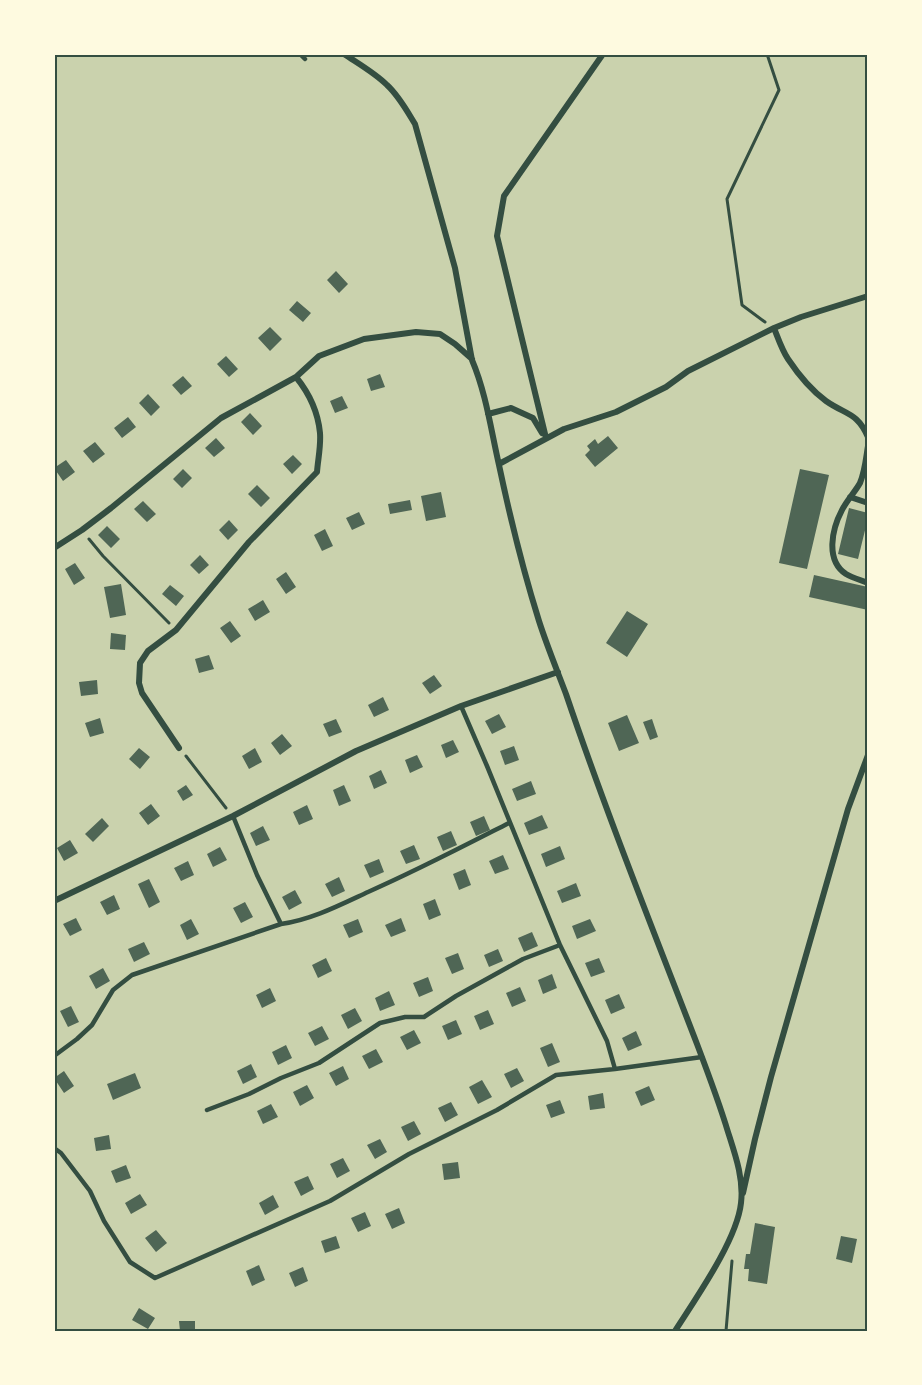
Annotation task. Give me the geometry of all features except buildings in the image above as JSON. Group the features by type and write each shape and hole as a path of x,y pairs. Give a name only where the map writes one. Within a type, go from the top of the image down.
{"street":[{"path":"344,54 388,86 415,124 455,268 472,360 478,373 509,511 540,622 627,862 721,1108 740,1176 741,1203"},
{"path":"546,438 497,236 504,196 603,54"},
{"path":"499,464 564,429 616,412 666,387 688,371 774,328 868,296"},
{"path":"774,328 786,357 811,388 826,401 857,419 863,425 868,437"},
{"path":"54,549 111,508 221,418 296,377 319,356 363,339 416,332 440,334 472,360"},
{"path":"179,748 142,693 139,683 140,663 148,651 176,630 249,542 317,472 320,434 314,407 306,389 296,377"},
{"path":"488,414 511,408 532,418 546,438"},
{"path":"868,446 863,474 835,525 832,546 838,567 846,574 868,583"},
{"path":"850,497 868,503"},
{"path":"54,902 233,816 356,751 461,706 558,672"},
{"path":"675,1331 727,1245 735,1224 774,1066 848,809 868,755"}],"lane":[{"path":"461,706 560,945 607,1041 615,1069"},
{"path":"233,816 257,875 281,924"},
{"path":"54,1056 92,1025 113,990 132,975 342,904 414,872 510,823"},
{"path":"207,1110 319,1063 380,1023 405,1017 424,1017 456,996 523,959 560,945"},
{"path":"54,1149 61,1153 90,1191 104,1221 130,1262 155,1278 330,1201 409,1154 497,1110 556,1076 702,1057"}],"path":[{"path":"767,54 779,90 727,199 742,305 774,328"},
{"path":"82,530 103,556 176,630"},
{"path":"179,748 233,816"},
{"path":"726,1331 732,1260 727,1245"}],"green space":[{"path":"54,54 868,54 868,1331 54,1331"}]}
